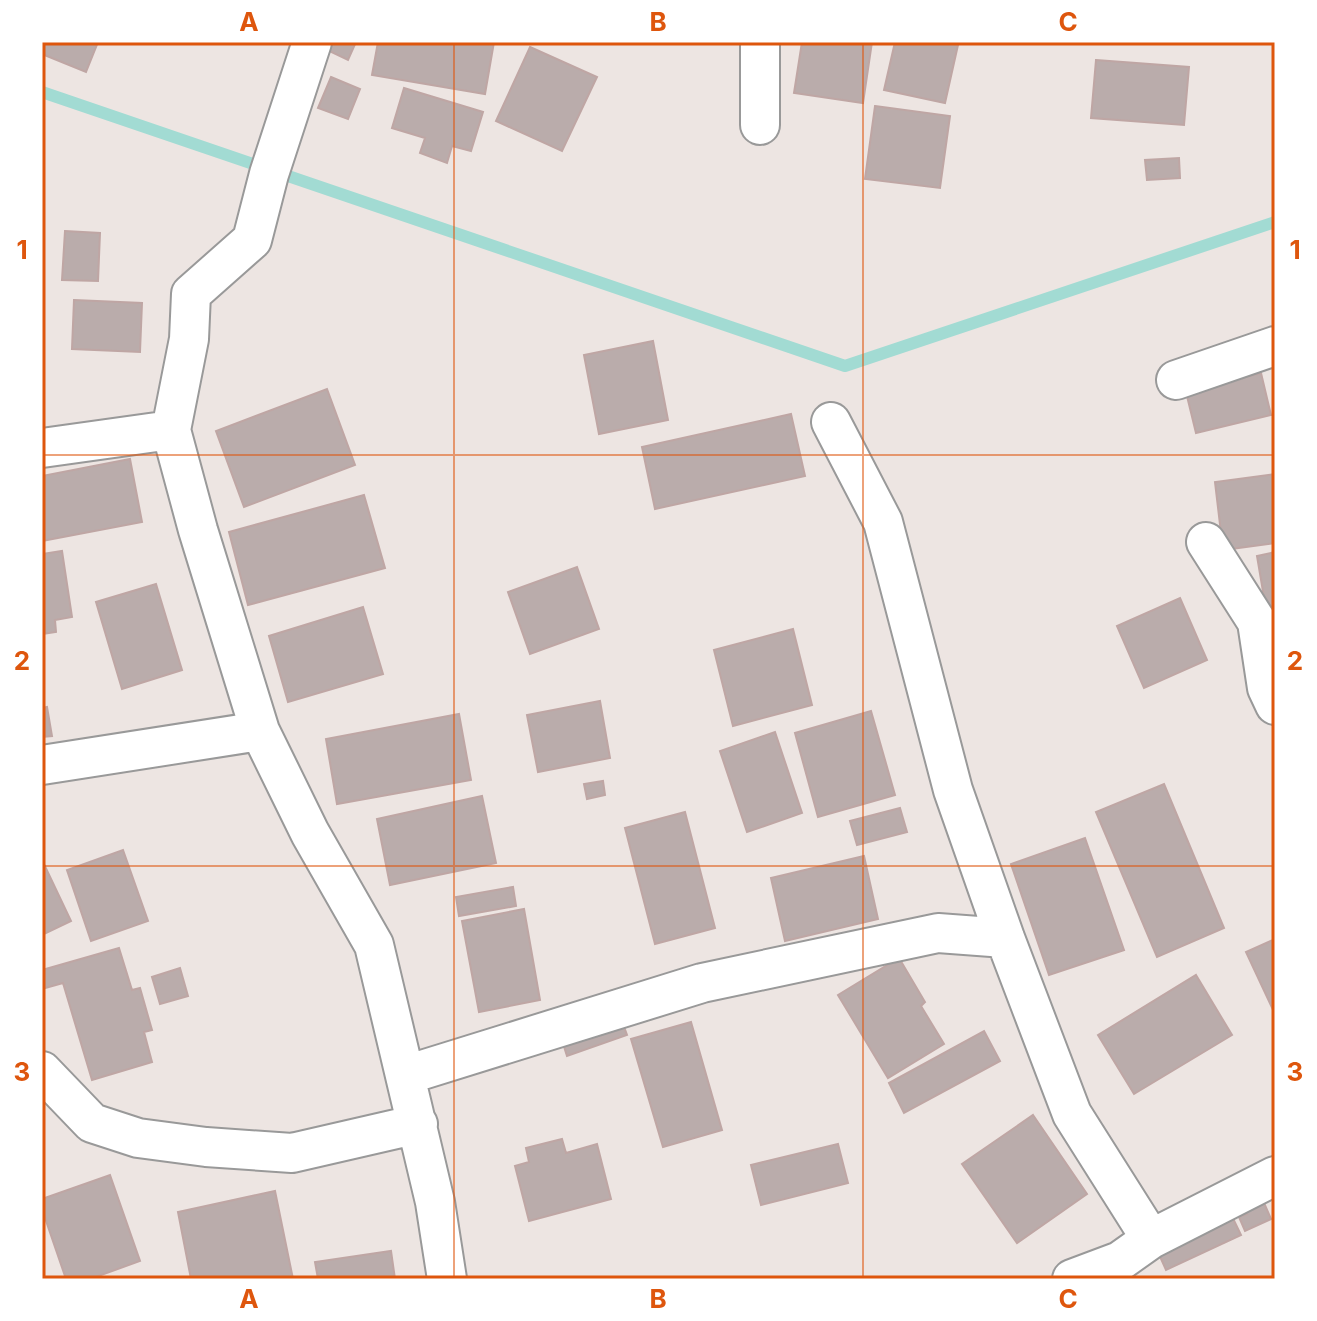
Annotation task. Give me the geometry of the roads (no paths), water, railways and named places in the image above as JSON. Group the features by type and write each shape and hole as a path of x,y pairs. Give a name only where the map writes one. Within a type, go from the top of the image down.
{"street":[{"path":"312,42 269,174 252,240 191,294 189,339 171,430 223,617 260,731 310,833 374,945 418,1124 447,1279"},
{"path":"760,42 760,125"},
{"path":"1176,380 1275,346"},
{"path":"831,422 883,522 953,790 1072,1114 1151,1239"},
{"path":"42,448 171,430"},
{"path":"1206,542 1257,622 1267,688 1275,705"},
{"path":"42,765 260,731"},
{"path":"406,1075 702,983 938,933 1005,938"},
{"path":"42,1071 92,1123 138,1138 292,1153 418,1124"},
{"path":"1072,1279 1111,1270 1151,1239 1275,1176"}],"waterway":[{"path":"42,92 845,366 1275,222"}]}
